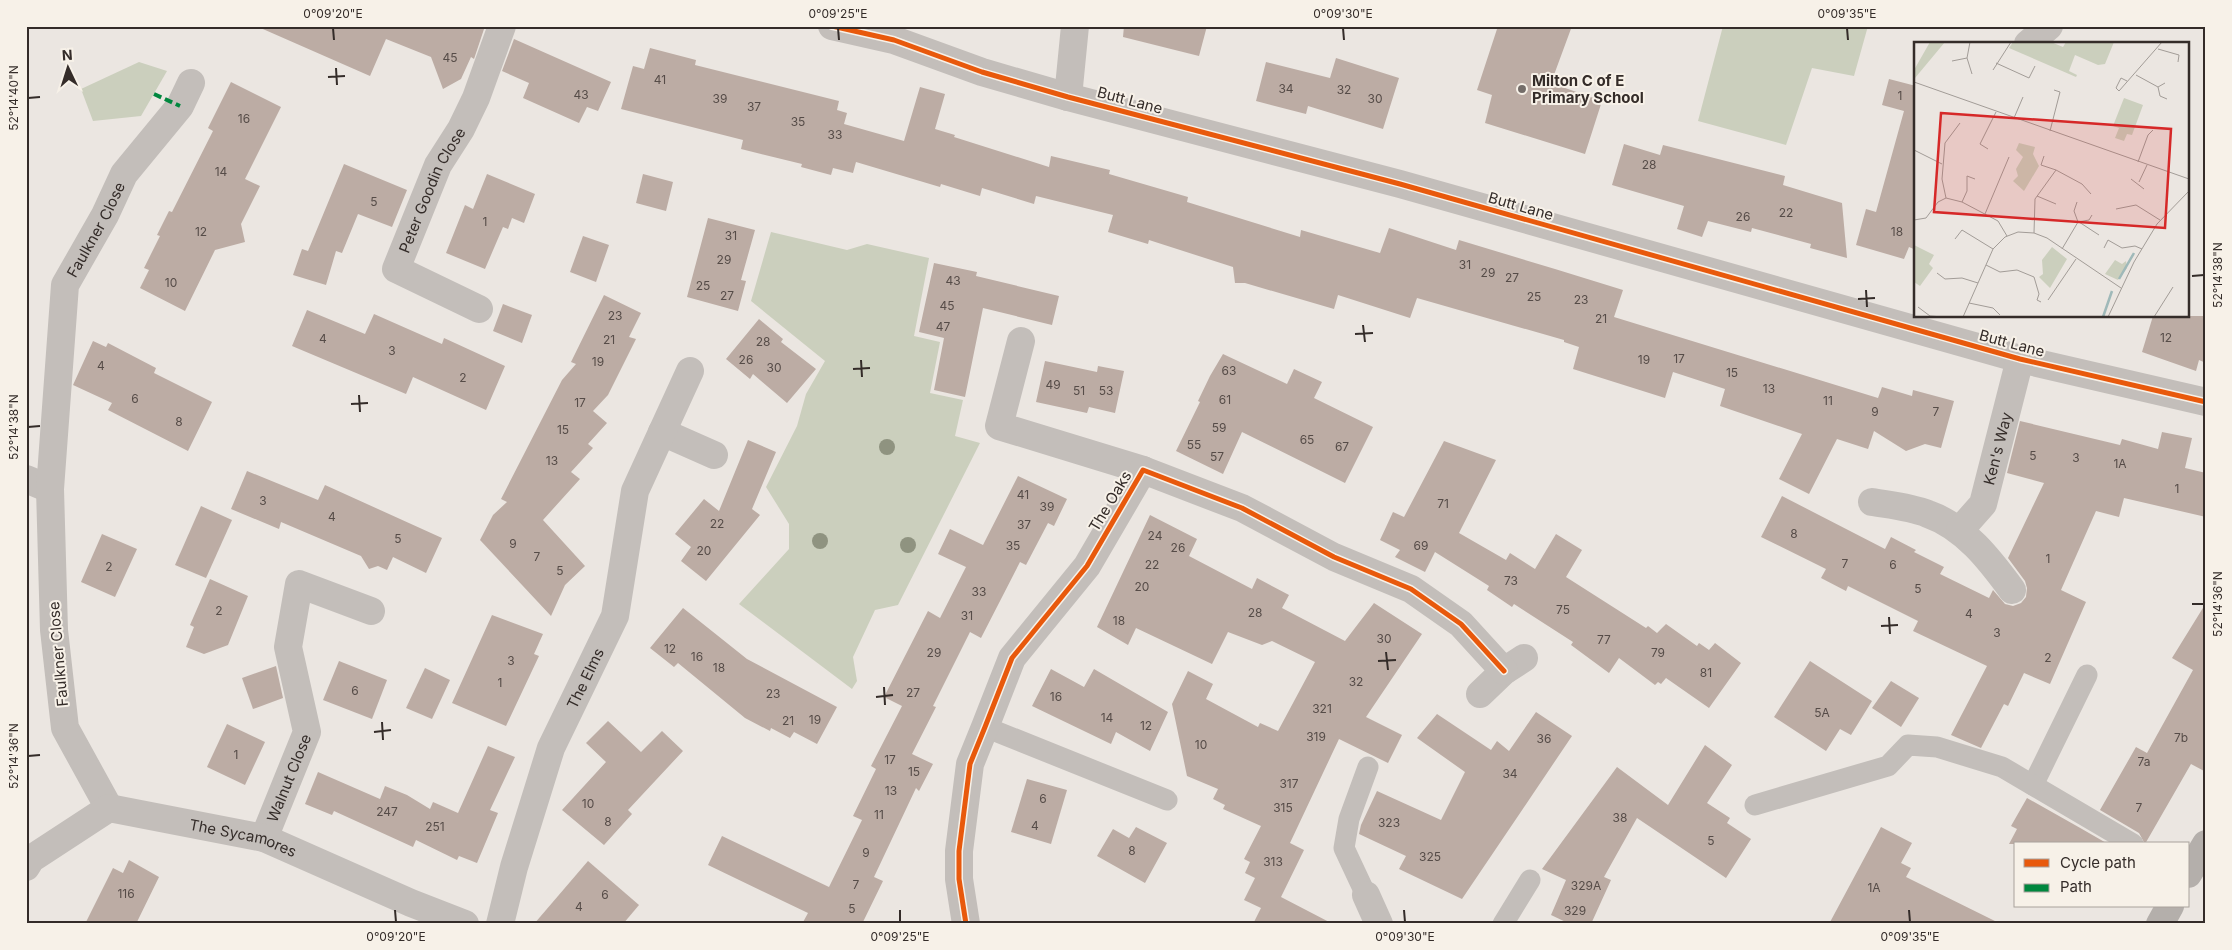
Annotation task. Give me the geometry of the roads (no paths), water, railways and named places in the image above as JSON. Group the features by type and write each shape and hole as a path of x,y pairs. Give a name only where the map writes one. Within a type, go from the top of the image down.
{"street":[{"name":"Peter Goodin Close","path":"479,309 396,269 438,165 461,129 476,98 502,26"},
{"name":"Butt Lane","path":"832,26 894,40 982,72 1068,97 1933,325 2020,358 2206,402"},
{"path":"1068,97 1075,26"},
{"path":"2030,42 2049,26"},
{"name":"Faulkner Close","path":"109,808 65,728 38,484 64,284 105,215 124,174 180,106 191,83"},
{"name":"The Oaks","path":"1021,341 999,426 1144,470 1242,508 1334,557 1411,589 1514,664 1480,694"},
{"name":"Ken's Way","path":"1960,530 1983,504 2020,358"},
{"name":"The Elms","path":"500,924 514,867 551,748 615,616 635,491 690,371"},
{"path":"662,432 714,455"},
{"name":"The Oaks","path":"966,924 959,879 959,851 970,764 1012,658 1086,566 1144,470"},
{"path":"1872,502 1928,514 1960,530 1995,566 2012,590"},
{"name":"Walnut Close","path":"264,838 307,732 288,647 299,584 371,611"},
{"path":"26,866 31,859 109,808"},
{"name":"The Sycamores","path":"109,808 264,838 411,903 465,924"},
{"path":"2190,871 2206,844"},
{"path":"1366,894 1379,924"},
{"path":"2160,924 2169,908"}],"lane":[{"path":"2033,785 2087,675"},
{"path":"985,727 1167,800"},
{"path":"1755,805 1888,766 1908,745 1937,748 2002,767 2130,842"},
{"path":"1366,894 1344,848 1349,819 1368,766"},
{"path":"1502,924 1530,880"}],"place":[{"name":"Milton C of E Primary School","path":"1522,89"}]}
